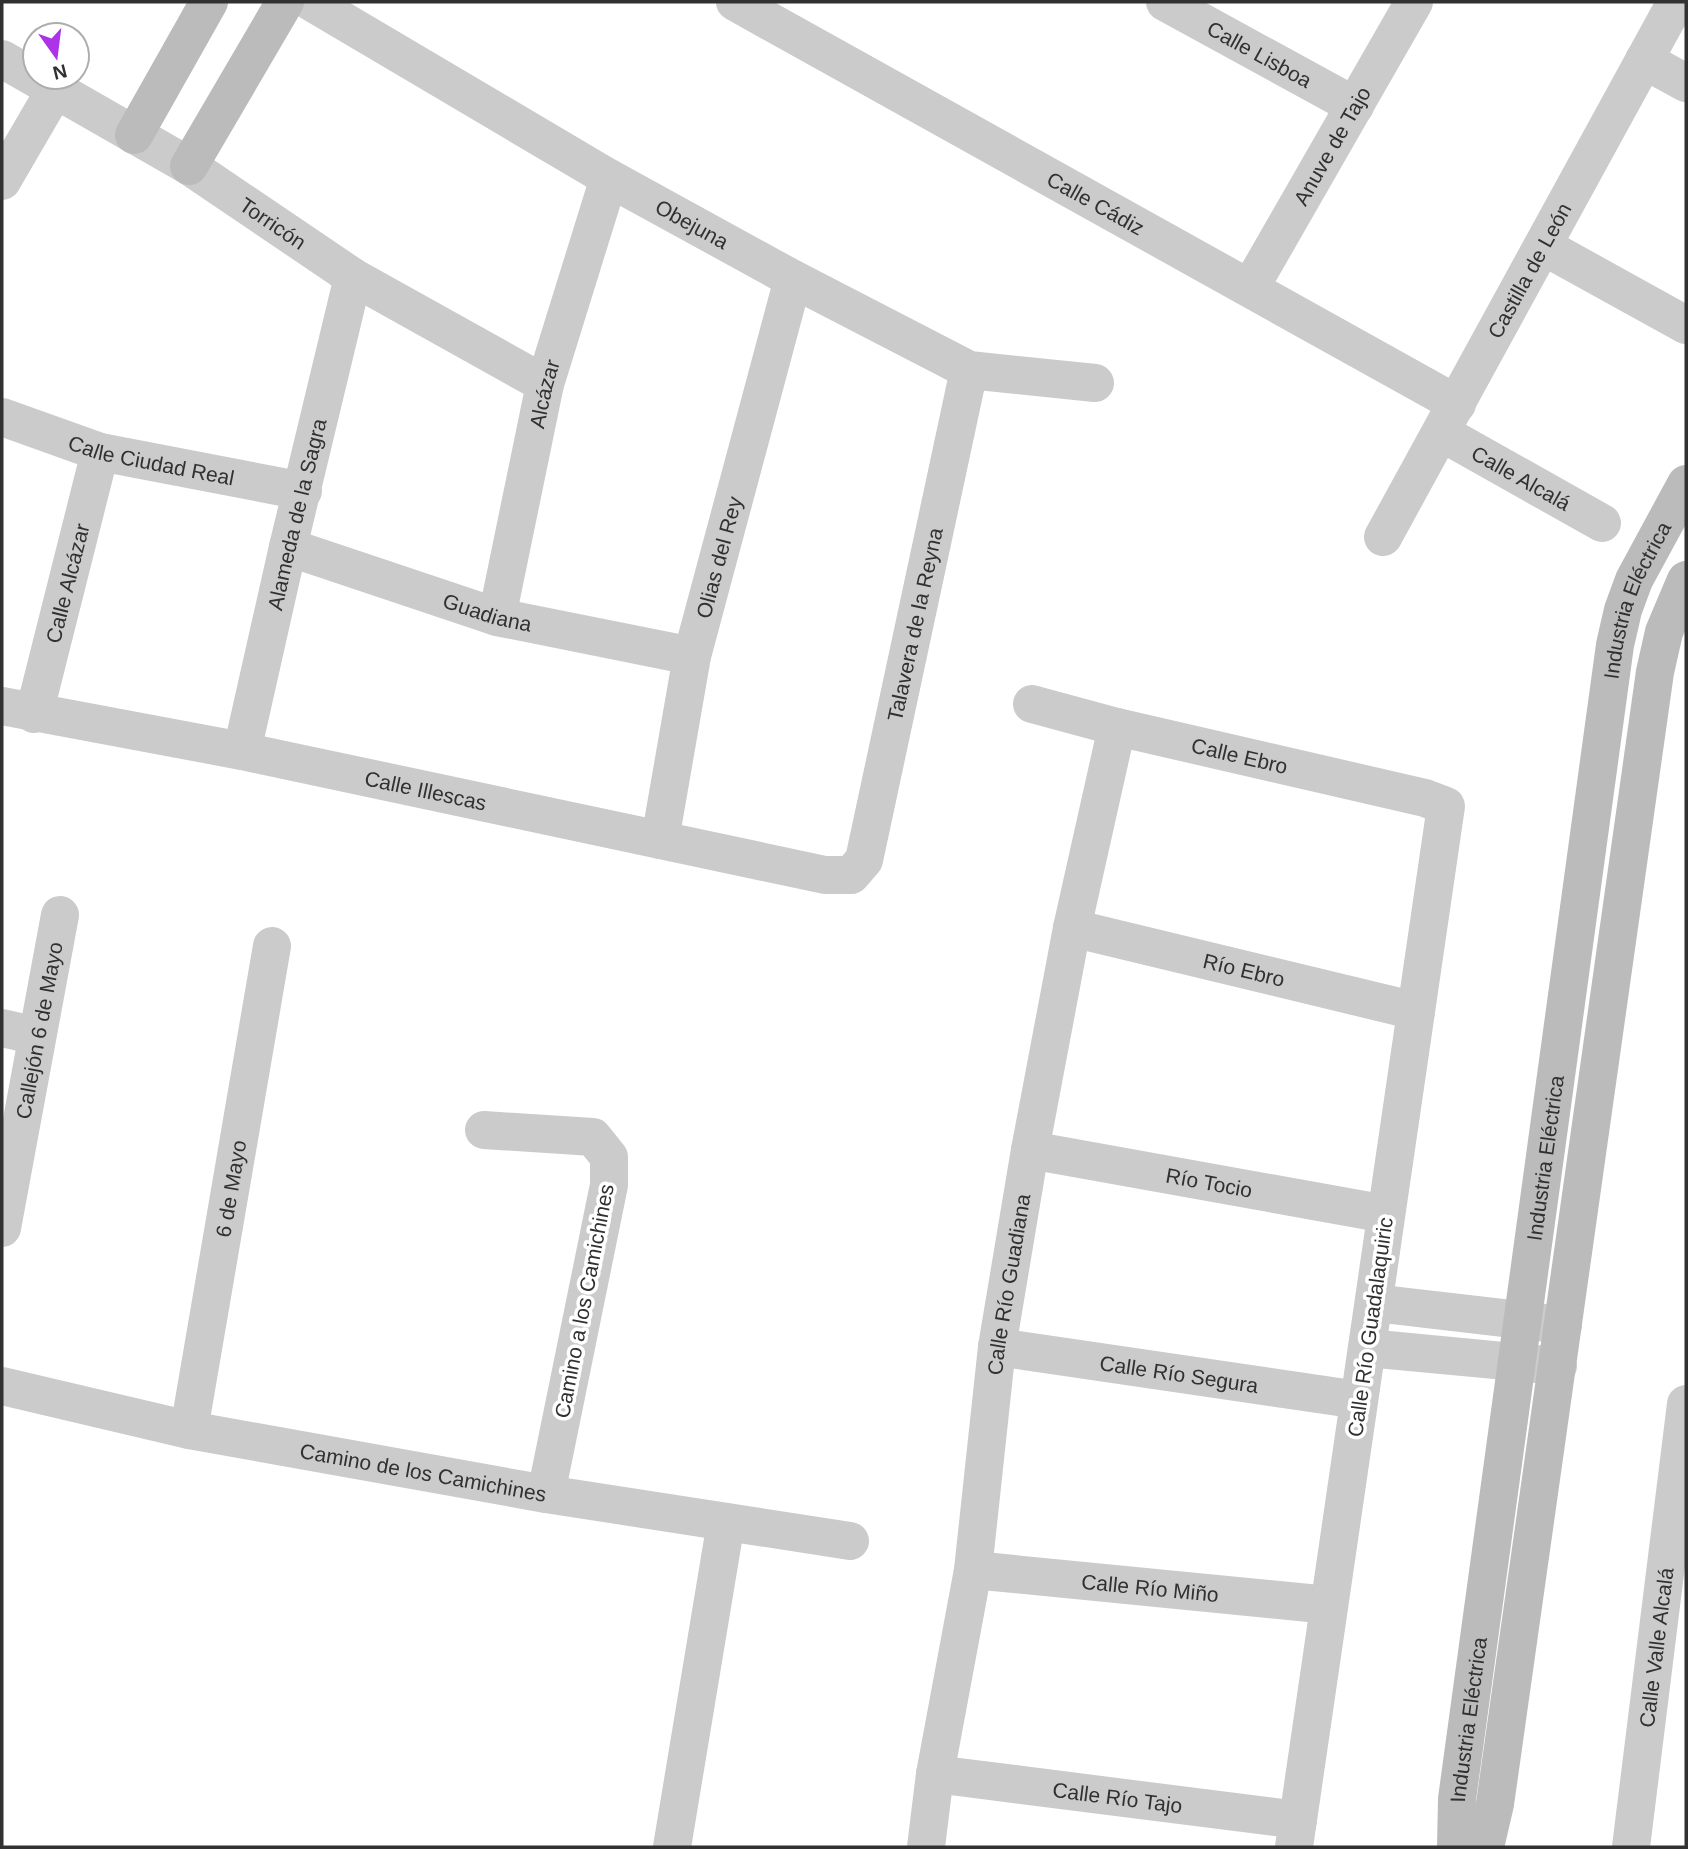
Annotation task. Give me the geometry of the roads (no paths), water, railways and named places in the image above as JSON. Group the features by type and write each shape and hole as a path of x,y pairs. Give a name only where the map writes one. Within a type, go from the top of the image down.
{"street":[{"path":"134,135 209,2"},
{"path":"189,166 285,2"},
{"name":"Obejuna","path":"312,2 609,178 793,279 969,370 1095,383"},
{"name":"Calle Cádiz","path":"735,2 1250,288 1450,418"},
{"name":"Calle Lisboa","path":"1165,2 1355,106"},
{"name":"Anuve de Tajo","path":"1250,288 1414,2"},
{"name":"Castilla de León","path":"1383,537 1676,2"},
{"name":"Torricón","path":"2,59 21,70"},
{"path":"1644,61 1686,83"},
{"path":"2,181 54,91"},
{"name":"Torricón","path":"57,91 189,166 353,278 545,384"},
{"name":"Alcázar","path":"497,617 545,384 609,178"},
{"path":"1544,246 1686,325"},
{"name":"Alameda de la Sagra","path":"242,751 353,278"},
{"name":"Olias del Rey","path":"660,840 692,656 793,279"},
{"name":"Talavera de la Reyna","path":"851,875 864,860 969,370"},
{"name":"Calle Ciudad Real","path":"2,417 100,452 303,491"},
{"name":"Calle Alcalá","path":"1450,418 1602,523"},
{"name":"Calle Alcázar","path":"18,710 100,452"},
{"name":"Industria Eléctrica","path":"1456,1847 1457,1800 1615,645 1623,610 1634,580 1686,484"},
{"name":"Guadiana","path":"288,547 497,617 692,656"},
{"name":"Industria Eléctrica","path":"1485,1847 1497,1790 1655,672 1664,632 1686,580"},
{"name":"Calle Ebro","path":"1032,704 1117,727 1425,798 1446,806"},
{"name":"Calle Illescas","path":"18,710 242,751 825,875 851,875"},
{"name":"Calle Río Guadiana","path":"926,1847 935,1774 972,1570 997,1347 1030,1150 1072,928 1117,727"},
{"name":"Calle Río Guadalaquiric","path":"1296,1833 1446,806"},
{"name":"Callejón 6 de Mayo","path":"2,1228 20,1032 60,915"},
{"name":"Río Ebro","path":"1072,928 1416,1011"},
{"name":"6 de Mayo","path":"189,1430 272,946"},
{"name":"Camino a los Camichines","path":"484,1130 593,1138 609,1157 608,1185 546,1494"},
{"name":"Río Tocio","path":"1030,1150 1387,1214"},
{"path":"1374,1303 1563,1325"},
{"name":"Calle Río Segura","path":"997,1347 1359,1400"},
{"path":"1367,1348 1435,1352 1558,1366"},
{"name":"Camino de los Camichines","path":"2,1386 189,1430 546,1494 850,1541"},
{"name":"Calle Valle Alcalá","path":"1631,1847 1686,1404"},
{"path":"672,1847 726,1522"},
{"name":"Calle Río Miño","path":"972,1570 1329,1605"},
{"name":"Calle Río Tajo","path":"935,1774 1296,1833"}]}
